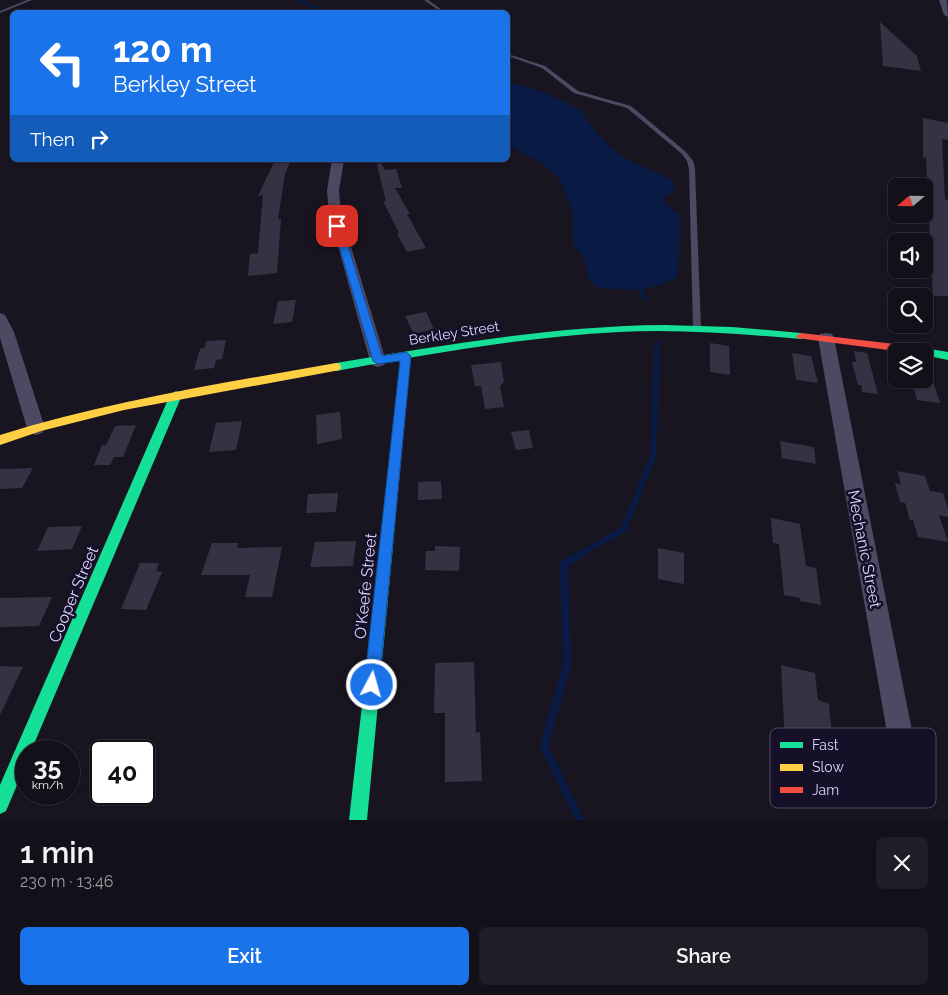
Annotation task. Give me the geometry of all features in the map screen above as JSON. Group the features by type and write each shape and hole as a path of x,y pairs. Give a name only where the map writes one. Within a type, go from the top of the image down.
{"main road":[{"name":"Berkley Street","path":"0,440 36,428 97,412 176,395 489,342 573,332 645,328 697,328 826,338 888,347"},
{"name":"Berkley Street","path":"933,354 948,356"},
{"name":"O'Keefe Street","path":"358,820 406,356"},
{"name":"Cooper Street","path":"0,805 176,395"}],"street":[{"path":"943,0 948,15"},
{"path":"338,162 333,190 335,214 378,361"},
{"path":"0,318 36,428"},
{"name":"Mechanic Street","path":"826,338 899,728"}],"lane":[{"path":"0,12 30,0"},
{"path":"426,0 440,10"},
{"path":"510,56 541,66 576,92 630,107 684,153 690,161 694,199 697,328"}],"water":[{"path":"515,84 531,88 577,108 584,114 599,135 618,153 632,162 673,181 675,189 663,200 680,216 678,277 657,286 629,290 597,288 588,278 585,260 573,244 573,211 558,177 542,163 510,146 510,85"}],"building":[{"path":"880,22 917,56 921,71 883,66"},
{"path":"923,118 948,123 948,140 942,139 945,199 948,200 948,296 933,296 933,233 930,233 929,223 933,223 933,178 927,178 926,158 923,157"},
{"path":"274,162 290,162 285,174 278,219 281,219 277,273 248,276 250,254 258,253 263,195 258,196"},
{"path":"381,163 385,170 396,169 402,188 395,188 426,248 407,252 397,234 399,233 383,201 386,201 377,165"},
{"path":"296,300 292,322 273,324 278,301"},
{"path":"426,312 434,329 414,334 405,316"},
{"path":"226,340 222,359 216,360 214,368 194,370 199,352 201,348 205,348 206,341"},
{"path":"710,343 729,346 730,375 710,372"},
{"path":"854,351 867,353 878,394 862,392 861,385 858,385 852,362 856,362"},
{"path":"792,353 811,356 818,383 796,380"},
{"path":"501,362 504,382 500,386 504,407 485,409 481,386 475,386 471,365"},
{"path":"933,382 940,403 917,400 914,388 933,388"},
{"path":"340,412 342,439 317,444 316,415"},
{"path":"242,421 236,450 209,452 216,423"},
{"path":"136,425 123,457 114,457 110,465 94,465 102,445 106,445 115,426"},
{"path":"529,430 533,448 516,450 511,432"},
{"path":"780,441 814,447 816,464 782,458"},
{"path":"33,468 22,488 0,489 0,469"},
{"path":"897,471 925,476 930,491 943,493 948,509 948,517 939,515 948,542 918,537 905,503 900,502 895,483 901,484"},
{"path":"441,481 442,499 418,500 418,482"},
{"path":"338,493 336,512 306,513 308,494"},
{"path":"771,518 800,524 806,566 816,568 821,605 800,601 800,598 784,595 779,544 773,543"},
{"path":"82,526 72,549 37,551 48,527"},
{"path":"356,541 353,566 310,567 315,542"},
{"path":"212,543 238,543 237,548 282,547 272,597 245,597 250,575 201,575"},
{"path":"435,546 460,547 459,571 425,570 426,551 435,551"},
{"path":"658,548 684,553 684,584 658,579"},
{"path":"140,563 159,563 156,571 162,572 146,610 121,609"},
{"path":"52,597 39,626 0,627 0,598"},
{"path":"474,662 476,733 480,732 482,781 445,782 445,713 434,713 435,663"},
{"path":"781,665 815,673 818,700 829,704 831,728 784,728"},
{"path":"0,666 23,667 0,715"}],"waterway":[{"path":"300,0 321,10"},
{"path":"639,285 646,299"},
{"path":"656,358 657,343"},
{"path":"574,558 624,529 653,456 657,357"},
{"path":"576,557 564,564 567,665 544,746 580,820"}],"traffic: fast":[{"path":"336,367 476,343 582,331 687,328 801,336"},
{"path":"933,354 948,356"},
{"path":"0,805 176,395"},
{"path":"358,820 392,493"}],"traffic: slow":[{"path":"0,440 41,427 124,406 336,367"}],"traffic: jam":[{"path":"801,336 888,347"},
{"path":"392,493 406,356"}],"route":[{"path":"337,226 378,361 406,356 372,685"}]}
